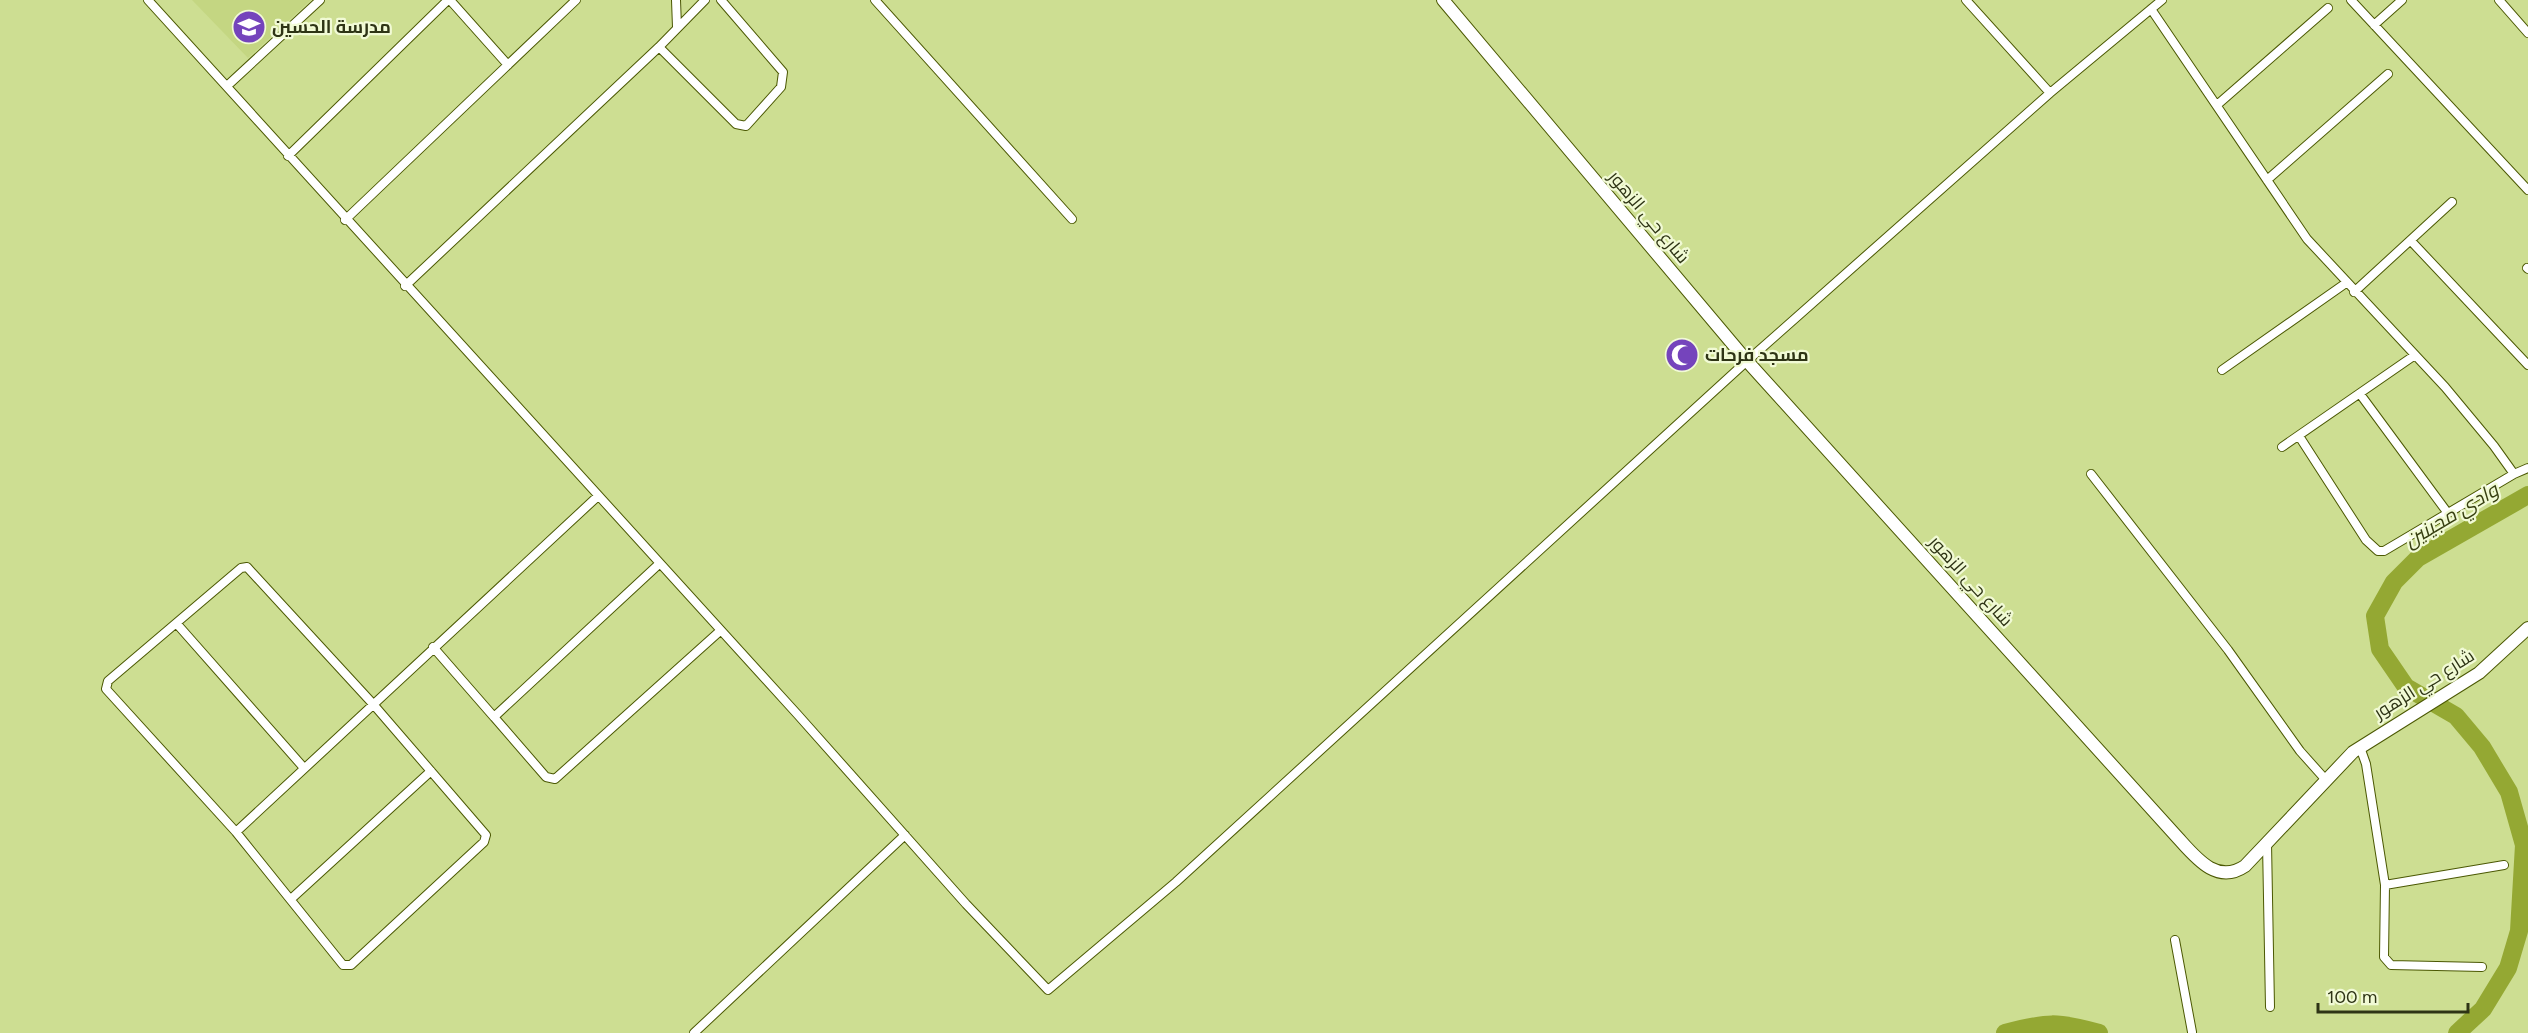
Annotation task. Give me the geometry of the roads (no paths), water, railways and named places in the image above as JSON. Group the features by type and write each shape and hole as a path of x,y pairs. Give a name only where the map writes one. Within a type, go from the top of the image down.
{"street":[{"path":"148,0 345,220 1048,990 1176,882 1747,361 2050,93 2162,0"},
{"path":"227,86 320,0"},
{"path":"288,156 449,0 508,65"},
{"path":"345,220 576,0"},
{"path":"676,0 677,27"},
{"path":"405,286 705,0"},
{"path":"659,46 736,124 746,126 782,87 783,72 721,0"},
{"path":"874,0 1072,219"},
{"name":"شارع حي الزهور","path":"1443,0 1747,361 2196,858 2211,870 2232,873 2245,866 2325,779 2360,747 2479,673 2528,628"},
{"path":"1966,0 2050,93"},
{"path":"2351,0 2528,190"},
{"path":"2374,25 2402,0"},
{"path":"2499,0 2528,33"},
{"path":"2217,105 2328,8"},
{"path":"2151,9 2307,239 2415,355 2494,446 2514,474"},
{"path":"2267,180 2388,74"},
{"path":"2354,292 2452,202"},
{"path":"2411,241 2528,365"},
{"path":"2222,370 2346,283"},
{"path":"2282,447 2415,355"},
{"path":"2360,393 2447,512"},
{"path":"2299,436 2366,540 2378,551 2384,551 2447,512 2528,468"},
{"path":"2091,474 2228,650 2300,751 2325,779"},
{"path":"236,832 598,496"},
{"path":"494,717 658,564"},
{"path":"247,567 373,704 483,831 486,838 351,965 343,964 236,832 106,689 108,681 177,624 241,568 247,567"},
{"path":"177,624 304,768"},
{"path":"433,647 546,777 555,779 720,631"},
{"path":"2360,747 2366,764 2385,885 2382,952 2386,961 2391,965 2482,967"},
{"path":"291,899 431,771"},
{"path":"694,1033 905,835"},
{"path":"2267,843 2270,1007"},
{"path":"2385,885 2504,865"},
{"path":"2175,940 2192,1032"}],"waterway":[{"name":"وادي مجينين","path":"2457,1033 2483,1009 2508,968 2519,931 2524,845 2509,792 2482,747 2456,716 2406,687 2380,649 2375,616 2394,582 2418,558 2528,495"},
{"name":"وادي مجينين","path":"2005,1033 2052,1024 2099,1033"}],"place":[{"name":"مدرسة الحسين","path":"249,27"},
{"name":"مسجد فرحات","path":"1682,355"}]}
